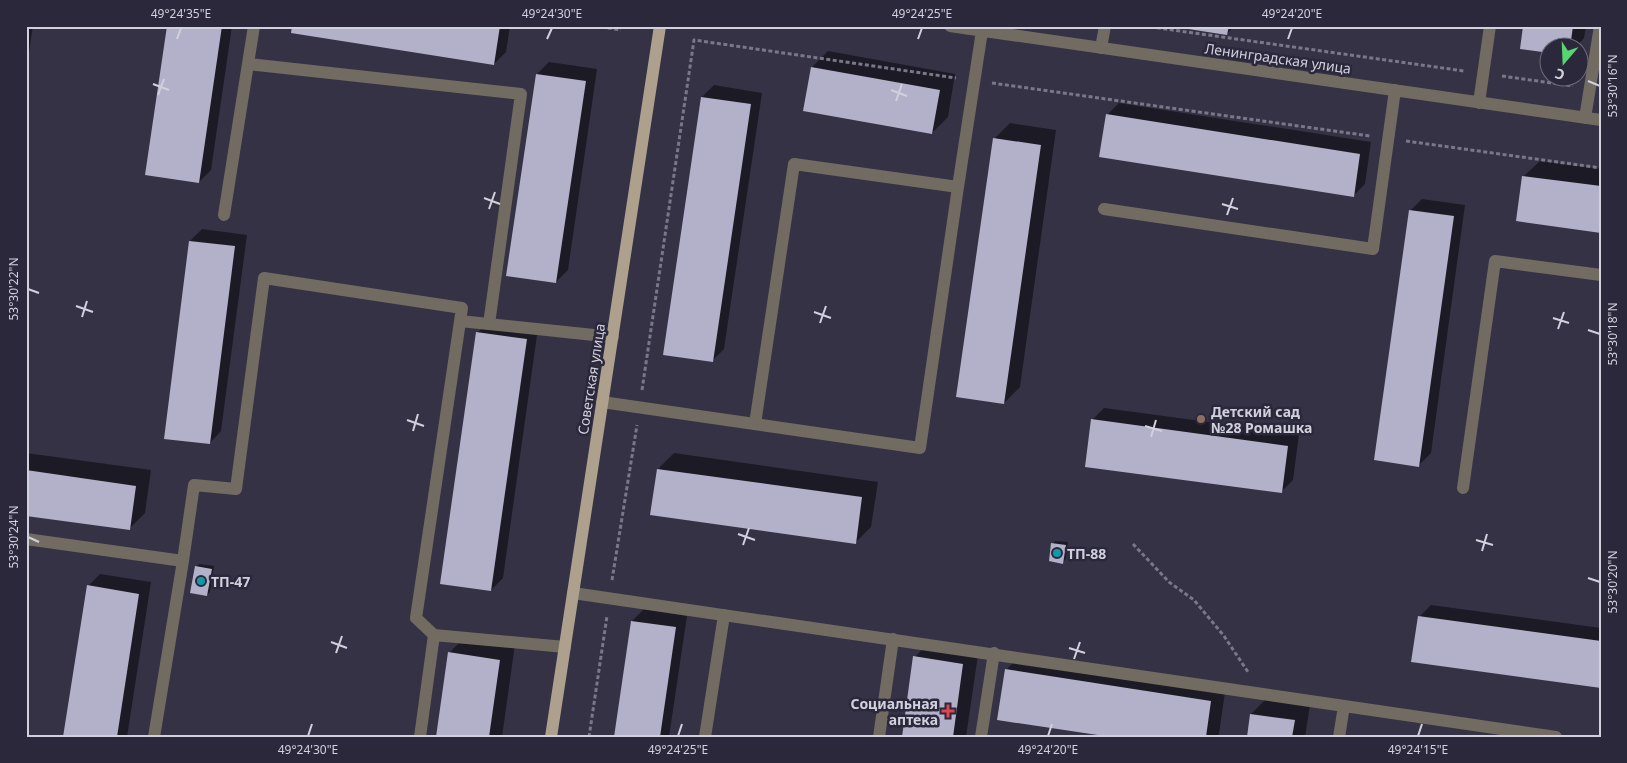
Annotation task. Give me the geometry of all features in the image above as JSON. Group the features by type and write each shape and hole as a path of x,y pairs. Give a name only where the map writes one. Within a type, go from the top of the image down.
{"main road":[{"name":"Советская улица","path":"551,737 660,26"}],"street":[{"path":"224,216 254,26"},
{"name":"Ленинградская улица","path":"950,26 1601,120"},
{"path":"1101,48 1105,26"},
{"path":"1479,103 1490,26"},
{"path":"1585,118 1600,26"},
{"path":"602,402 920,448 982,31"},
{"path":"248,64 521,94 489,324"},
{"path":"1104,209 1373,249 1395,90"},
{"path":"755,424 794,164 958,187"},
{"path":"1463,488 1495,261 1601,275"},
{"path":"154,737 194,485 236,489 264,278 462,308 416,618 434,635 565,647"},
{"path":"460,322 612,337"},
{"path":"26,539 183,561"},
{"path":"573,593 994,653 1556,737"},
{"path":"705,737 724,615"},
{"path":"420,737 434,635"},
{"path":"879,737 893,639"},
{"path":"982,737 994,653"},
{"path":"1339,737 1344,706"}],"path":[{"path":"595,26 621,30"},
{"path":"1144,26 1540,81"},
{"path":"694,40 1601,168"},
{"path":"1133,544 1169,582 1194,600 1224,636 1262,694"}],"building":[{"path":"167,26 222,26 199,183 145,175"},
{"path":"292,26 500,26 494,65 291,33"},
{"path":"1169,26 1229,26 1227,35"},
{"path":"1523,26 1573,26 1571,38 1540,38 1540,52 1520,49"},
{"path":"811,67 940,90 932,134 803,111"},
{"path":"536,74 586,81 556,283 506,276"},
{"path":"701,97 751,104 713,362 663,355"},
{"path":"1106,114 1360,154 1354,197 1099,157"},
{"path":"993,138 1041,145 1004,404 956,397"},
{"path":"1522,176 1601,186 1601,233 1516,221"},
{"path":"1409,210 1454,216 1419,467 1374,460"},
{"path":"189,241 235,246 210,444 164,439"},
{"path":"476,332 527,339 491,591 440,584"},
{"path":"1091,419 1288,446 1282,493 1085,467"},
{"path":"657,469 862,497 856,544 650,515"},
{"path":"26,470 136,486 130,530 26,516"},
{"name":"ТП-88","path":"1051,543 1066,545 1063,564 1049,561"},
{"name":"ТП-47","path":"195,566 212,569 207,596 190,593"},
{"path":"87,585 139,594 117,737 63,737"},
{"path":"1418,616 1601,641 1601,688 1411,662"},
{"path":"631,621 676,627 660,737 614,737"},
{"path":"448,652 500,660 489,737 436,737"},
{"path":"913,656 963,664 953,737 902,737"},
{"path":"1005,669 1211,701 1206,737 1111,737 997,720"},
{"path":"1250,714 1295,720 1292,737 1247,737"}],"place":[{"name":"Детский сад №28 Ромашка","path":"1201,419"},
{"name":"ТП-88","path":"1057,553"},
{"name":"ТП-47","path":"201,581"},
{"name":"Социальная аптека","path":"948,711"}]}
